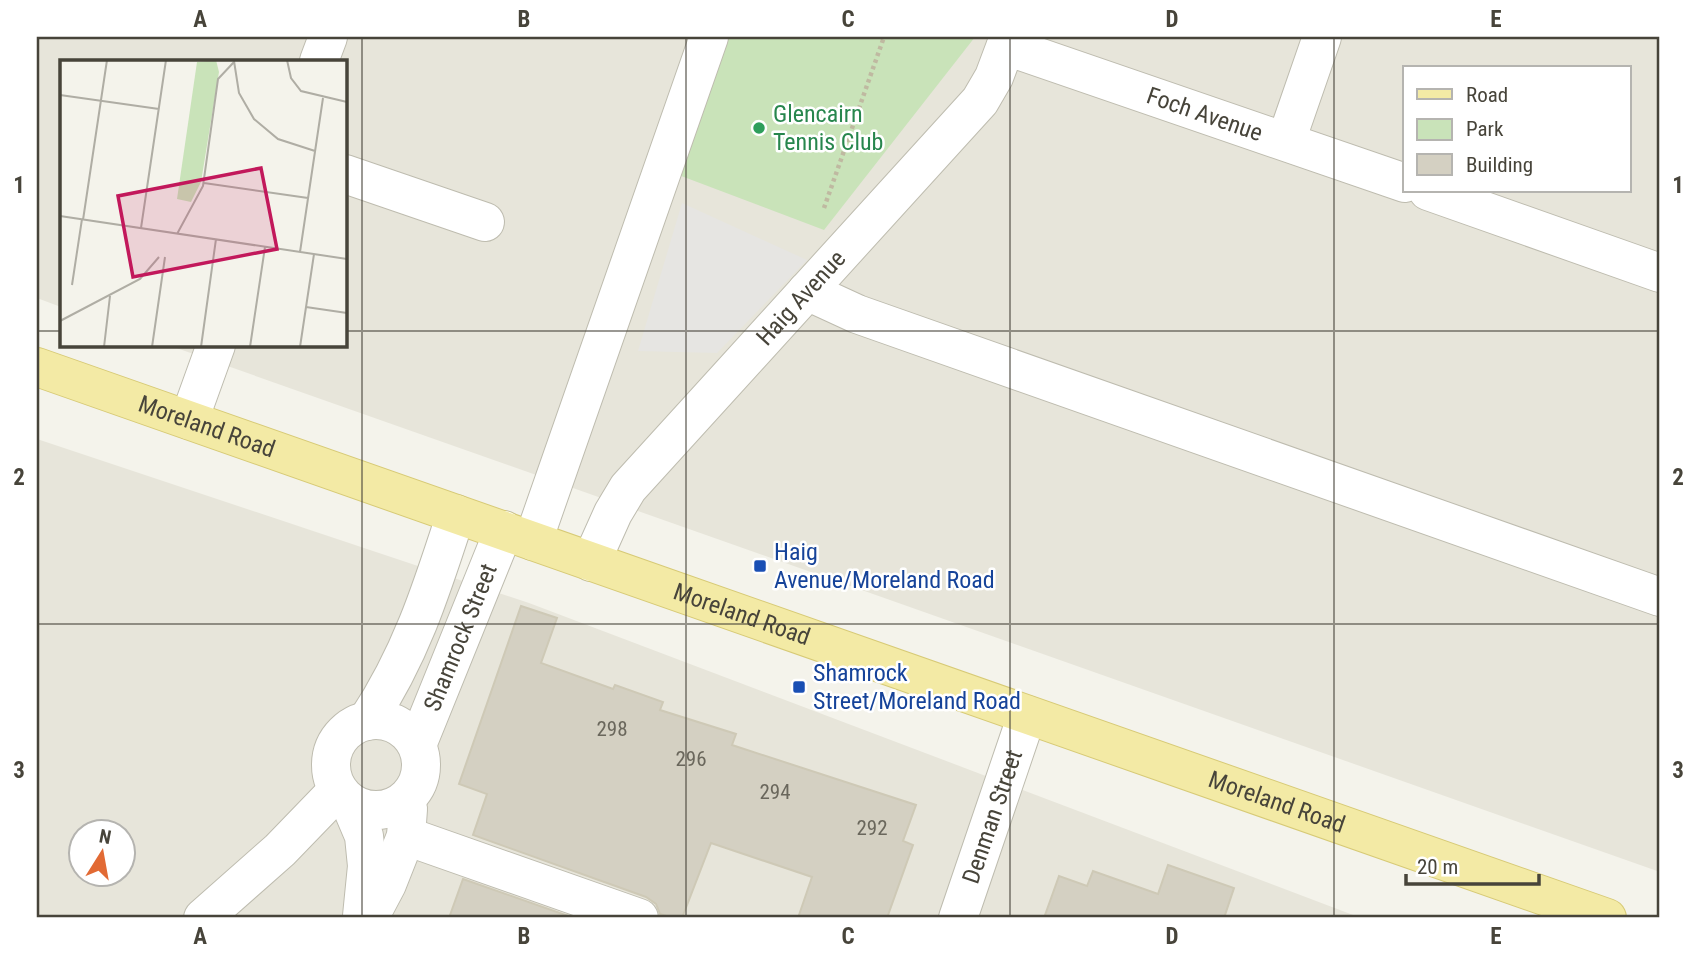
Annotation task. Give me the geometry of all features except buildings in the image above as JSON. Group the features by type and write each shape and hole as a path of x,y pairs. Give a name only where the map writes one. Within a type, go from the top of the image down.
{"main road":[{"name":"Moreland Road","path":"37,367 1027,715 1565,911 1607,918"}],"street":[{"path":"319,60 328,37"},
{"name":"Shamrock Street","path":"417,746 456,654 519,536 709,37"},
{"path":"1286,141 1322,37"},
{"name":"Foch Avenue","path":"1008,41 1403,182"},
{"name":"Haig Avenue","path":"592,562 613,513 628,488 980,101 994,77 1008,41"},
{"path":"346,174 485,222"},
{"path":"1431,192 1660,273"},
{"path":"807,291 857,314 1660,597"},
{"path":"189,420 216,346"},
{"name":"Shamrock Street","path":"367,721 389,688 414,637 456,514"},
{"path":"414,637 456,654"},
{"name":"Denman Street","path":"958,918 1010,773 1027,715"},
{"path":"344,796 374,810 399,804 409,797 421,772 421,759 409,733 382,720 367,721 353,726 342,735 334,747 332,776 364,836 367,866 362,918"},
{"path":"203,918 344,796"},
{"path":"369,918 387,884 406,836 409,797"},
{"path":"406,836 639,918"}],"path":[{"path":"821,215 884,37"}],"shaded area":[{"path":"37,37 1660,37 1660,872 171,346 346,346 346,60 60,60 60,307 37,298"},
{"path":"682,203 807,260 717,353 638,351"},
{"path":"37,439 529,603 1361,918 37,918"}],"green space":[{"path":"715,37 975,37 824,230 668,171"}],"place":[{"name":"Glencairn Tennis Club","path":"759,128"},
{"name":"Haig Avenue/Moreland Road","path":"760,566"},
{"name":"Shamrock Street/Moreland Road","path":"799,687"}]}
